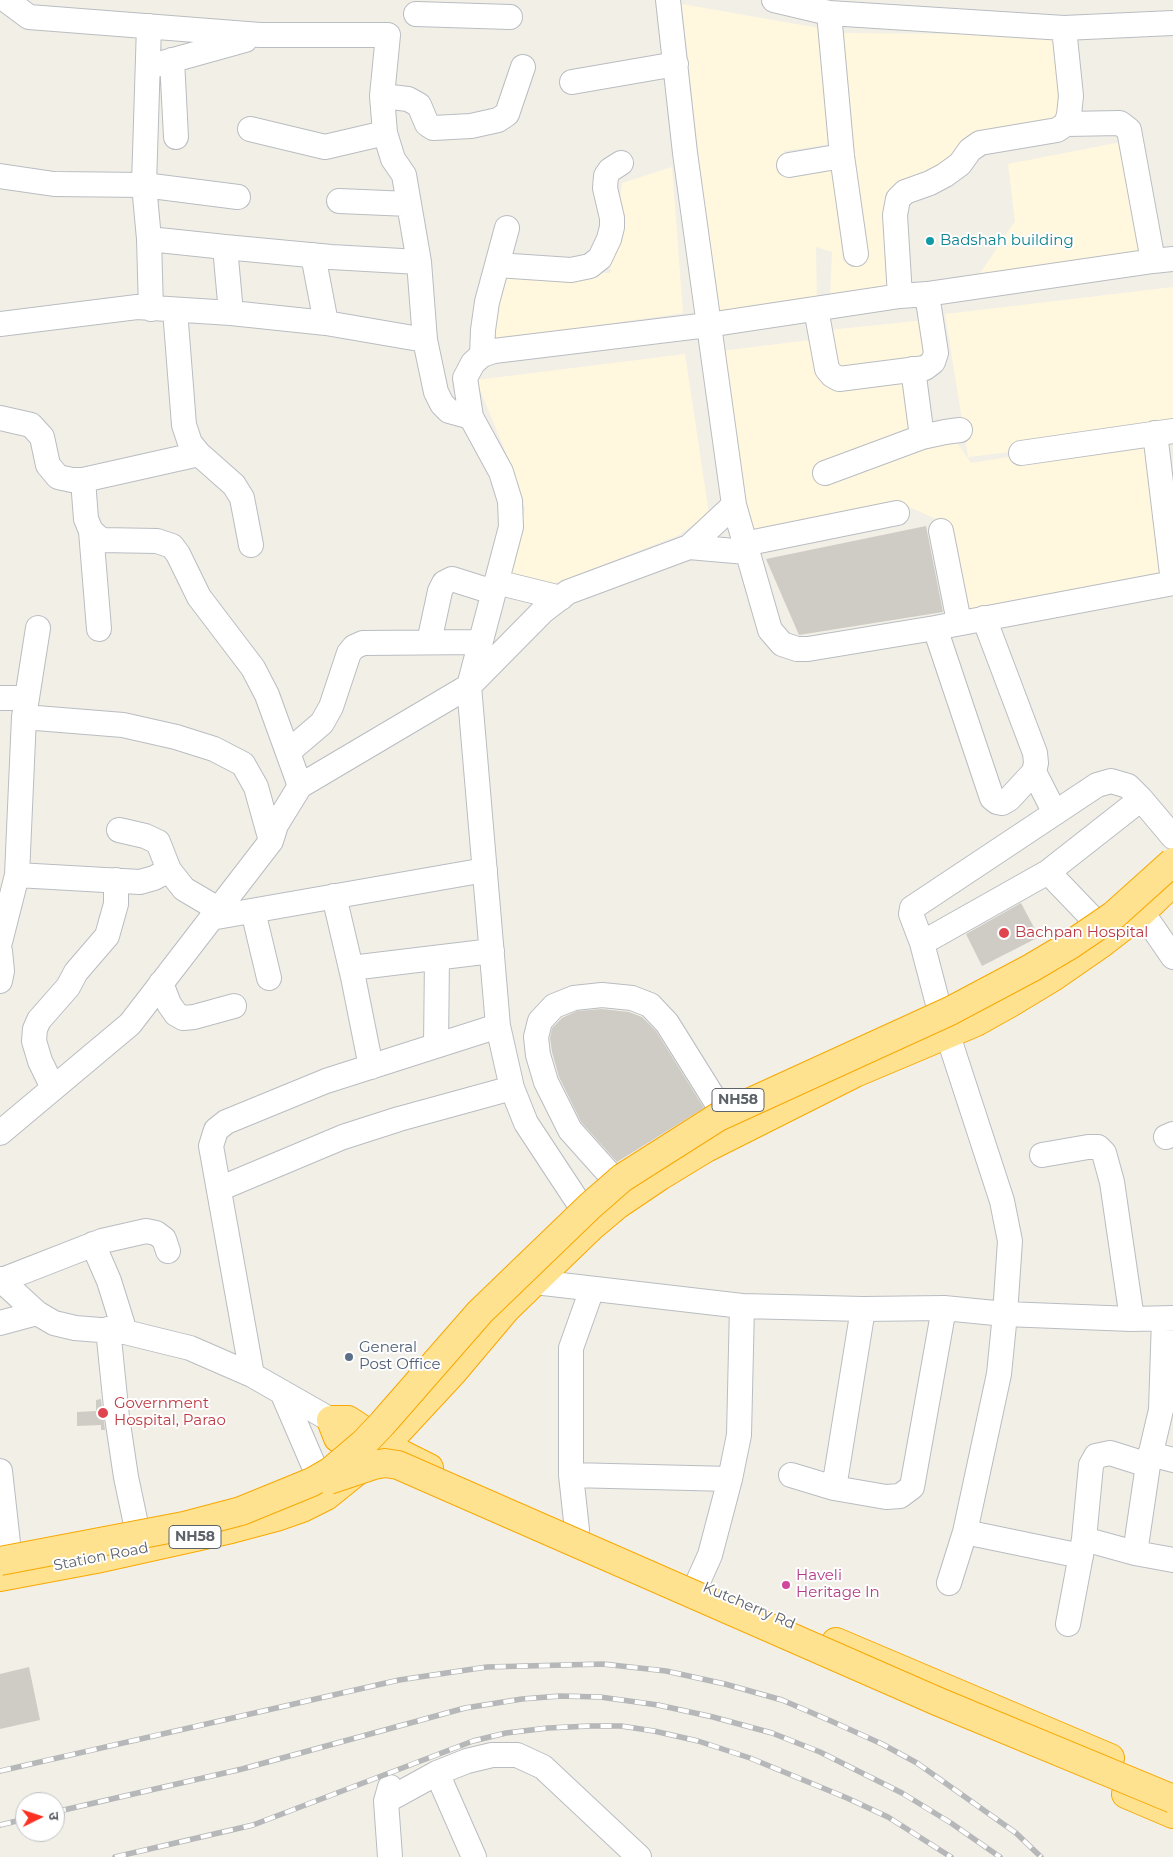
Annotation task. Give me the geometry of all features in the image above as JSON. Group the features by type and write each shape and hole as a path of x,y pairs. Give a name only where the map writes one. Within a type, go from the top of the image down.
{"highway":[{"name":"NH58","path":"368,1445 452,1373 506,1309 535,1282 613,1178 675,1135 720,1108 939,1008 1038,956 1094,921 1136,888 1173,853"},
{"path":"2,1563 184,1526 241,1511 312,1482 331,1471 364,1443 382,1424 480,1312 590,1206 622,1178 718,1117 950,1011 1031,968 1114,915 1173,862"},
{"path":"350,1472 388,1433 482,1323 540,1264 636,1180 717,1132 759,1110 930,1032 1044,973 1096,939 1159,887 1173,873"},
{"name":"NH58","path":"368,1445 481,1302 524,1257 586,1216 617,1206 706,1148 854,1073 976,1022 1010,1003 1053,977 1102,943 1142,912 1173,882"},
{"path":"331,1420 338,1438 368,1445 409,1479 499,1521 901,1694 1173,1814"},
{"name":"Station Road","path":"2,1563 96,1560 276,1517 302,1508 326,1496 368,1445"},
{"name":"Station Road","path":"2,1563 136,1529 210,1514 264,1497 368,1445"},
{"name":"Kutcherry Rd","path":"368,1445 577,1530 697,1584 1173,1785"},
{"path":"2,1563 176,1535 249,1517 350,1472 386,1463 398,1465 930,1698 1173,1800"}],"street":[{"path":"6,0 29,17 260,36 388,35 402,32 410,27 419,7 510,17"},
{"path":"668,0 685,153 734,505 770,630 782,644 797,649 808,649 936,628 1173,583 1164,432 1021,453"},
{"path":"774,0 829,13 1064,28 1173,24"},
{"path":"829,13 842,156 856,254"},
{"path":"149,26 144,185 151,309"},
{"path":"1064,28 1071,96 1066,124"},
{"path":"388,35 382,96 385,133 393,159 404,175 419,262 425,340 436,392 442,404 449,410 471,418"},
{"path":"148,67 260,36"},
{"path":"172,60 176,137"},
{"path":"572,82 676,64"},
{"path":"382,96 408,99 419,105 427,124 432,128 471,126 498,120 507,114 523,67"},
{"path":"586,1216 526,1124 512,1088 498,1026 470,686 494,587 512,527 510,501 501,472 471,418 465,378 473,363 482,355 494,351 708,325 900,296 927,294 1163,260 1129,130 1120,123 1066,124 1057,130 980,143 970,150 960,164 945,176 905,192 898,200 895,215 900,296"},
{"path":"250,129 325,147 385,133"},
{"path":"789,165 842,156"},
{"path":"497,265 571,270 590,266 600,258 609,239 612,227 612,218 605,188 606,176 610,170 622,163"},
{"path":"0,176 54,184 144,185 238,197"},
{"path":"339,201 409,204"},
{"path":"482,355 487,302 507,228"},
{"path":"148,239 313,255 419,262"},
{"path":"225,247 232,313"},
{"path":"313,255 326,324"},
{"path":"816,309 827,369 839,379 926,368 933,362 936,353 927,294"},
{"path":"0,324 137,307 232,313 326,324 425,340"},
{"path":"175,310 184,425 190,442 199,454 234,485 242,498 251,545"},
{"path":"913,369 922,437"},
{"path":"0,418 30,425 42,437 48,464 58,476 72,480 83,480 199,454"},
{"path":"825,473 922,437 960,430"},
{"path":"83,480 86,519 91,531 99,628"},
{"path":"689,547 734,505"},
{"path":"0,1133 130,1024 271,841 276,825 300,786 470,686 542,612 568,592 689,547 745,548 896,513"},
{"path":"91,531 101,540 157,541 172,546 178,554 199,597 253,668 267,695 300,786"},
{"path":"941,531 960,622"},
{"path":"429,642 440,591 444,583 452,579 561,598"},
{"path":"936,628 992,798 1002,803 1009,799 1034,772 1036,763 1035,753 984,618"},
{"path":"0,942 11,861 25,708 38,628"},
{"path":"288,752 322,723 331,707 349,653 354,647 363,643 480,642"},
{"path":"0,698 25,708 123,725 176,738 214,749 243,764 256,787 271,841"},
{"path":"1034,772 1054,813"},
{"path":"949,1583 965,1532 999,1374 1010,1255 1008,1224 1002,1200 939,1008 922,944 911,914 912,908 1097,785 1112,780 1128,786 1173,837"},
{"path":"922,944 1048,872 1141,799"},
{"path":"119,830 146,836 158,842 169,870 184,889 215,914 253,911 485,870"},
{"path":"11,861 116,880 140,882 154,878 169,870"},
{"path":"1048,872 1094,921"},
{"path":"53,1088 40,1061 34,1041 34,1029 39,1020 63,993 76,972 107,936 116,904 116,880"},
{"path":"334,896 371,1067"},
{"path":"253,911 269,978"},
{"path":"1142,912 1173,957"},
{"path":"0,951 2,971 0,981"},
{"path":"351,968 492,951"},
{"path":"436,1046 437,958"},
{"path":"161,983 169,1004 176,1014 183,1018 194,1017 234,1006"},
{"path":"613,1178 570,1130 546,1082 538,1056 536,1037 540,1021 554,1006 574,998 602,995 632,998 650,1005 668,1023 720,1108"},
{"path":"252,1375 211,1146 216,1130 226,1122 326,1081 498,1026"},
{"path":"219,1188 343,1138 399,1119 512,1088"},
{"path":"1042,1155 1088,1147 1098,1147 1104,1153 1112,1182 1132,1319"},
{"path":"168,1251 164,1239 156,1233 146,1231 93,1244 1,1280 37,1313 54,1323 116,1331 190,1348 252,1375 331,1420"},
{"path":"93,1244 109,1281 116,1331 117,1417 136,1529"},
{"path":"535,1282 742,1306 863,1310 944,1308 1006,1314 1132,1319 1168,1318 1167,1411 1149,1460 1135,1553"},
{"path":"577,1530 571,1475 571,1348 592,1289"},
{"path":"697,1584 710,1555 730,1479 739,1435 742,1306"},
{"path":"791,1475 834,1488 886,1497 900,1496 912,1487 944,1308"},
{"path":"834,1488 863,1310"},
{"path":"0,1323 37,1313"},
{"path":"282,1392 326,1496"},
{"path":"1068,1624 1082,1547 1092,1465 1096,1456 1110,1453 1149,1460 1173,1460"},
{"path":"0,1472 2,1563"},
{"path":"571,1475 730,1479"},
{"path":"965,1532 1135,1553 1173,1560"},
{"path":"390,1857 388,1794 467,1760 492,1755 517,1755 543,1767 639,1857"},
{"path":"437,1773 474,1857"}],"shaded area":[{"path":"682,4 819,28 832,144 784,151 791,176 834,168 843,261 864,261 838,33 1055,35 1061,110 1047,122 889,199 890,290 830,298 832,252 816,247 817,301 716,314"},
{"path":"1131,140 1144,253 979,275 1015,221 1008,164"},
{"path":"672,167 683,313 493,341 504,276 610,273 622,183"},
{"path":"1173,287 1173,433 1148,435 1162,577 968,613 950,525 902,504 752,535 721,351 810,340 826,386 907,382 913,429 819,478 956,441 971,463 1128,438 968,457 945,314"},
{"path":"925,320 926,357 837,368 829,330"},
{"path":"685,354 709,514 677,536 550,585 511,575 525,509 506,453 476,380"}],"building":[{"path":"926,526 943,612 799,635 766,559"},
{"path":"1021,903 1039,937 982,966 966,934"},
{"path":"602,1009 629,1012 642,1017 656,1031 704,1108 617,1162 581,1122 559,1077 550,1038 552,1028 562,1018 577,1011"},
{"path":"101,1399 105,1430 101,1430 101,1425 77,1426 77,1412 96,1411 96,1400"},
{"path":"29,1667 40,1720 0,1729 0,1674"}],"railway":[{"path":"0,1771 399,1680 487,1667 603,1664 666,1671 725,1684 782,1700 831,1721 882,1744 917,1763 1016,1833 1041,1857"},
{"path":"65,1810 242,1769 465,1708 522,1699 560,1696 600,1697 658,1705 713,1717 772,1733 820,1752 902,1793 951,1823 1000,1857"},
{"path":"115,1857 253,1825 473,1741 506,1733 590,1726 621,1726 654,1731 698,1741 750,1758 888,1817 951,1857"},
{"path":"0,1825 15,1821"}],"place":[{"name":"Badshah building","path":"930,241"},
{"name":"Bachpan Hospital","path":"1004,933"},
{"name":"General Post Office","path":"349,1357"},
{"name":"Government Hospital, Parao","path":"103,1413"},
{"name":"Haveli Heritage In","path":"786,1585"}]}
